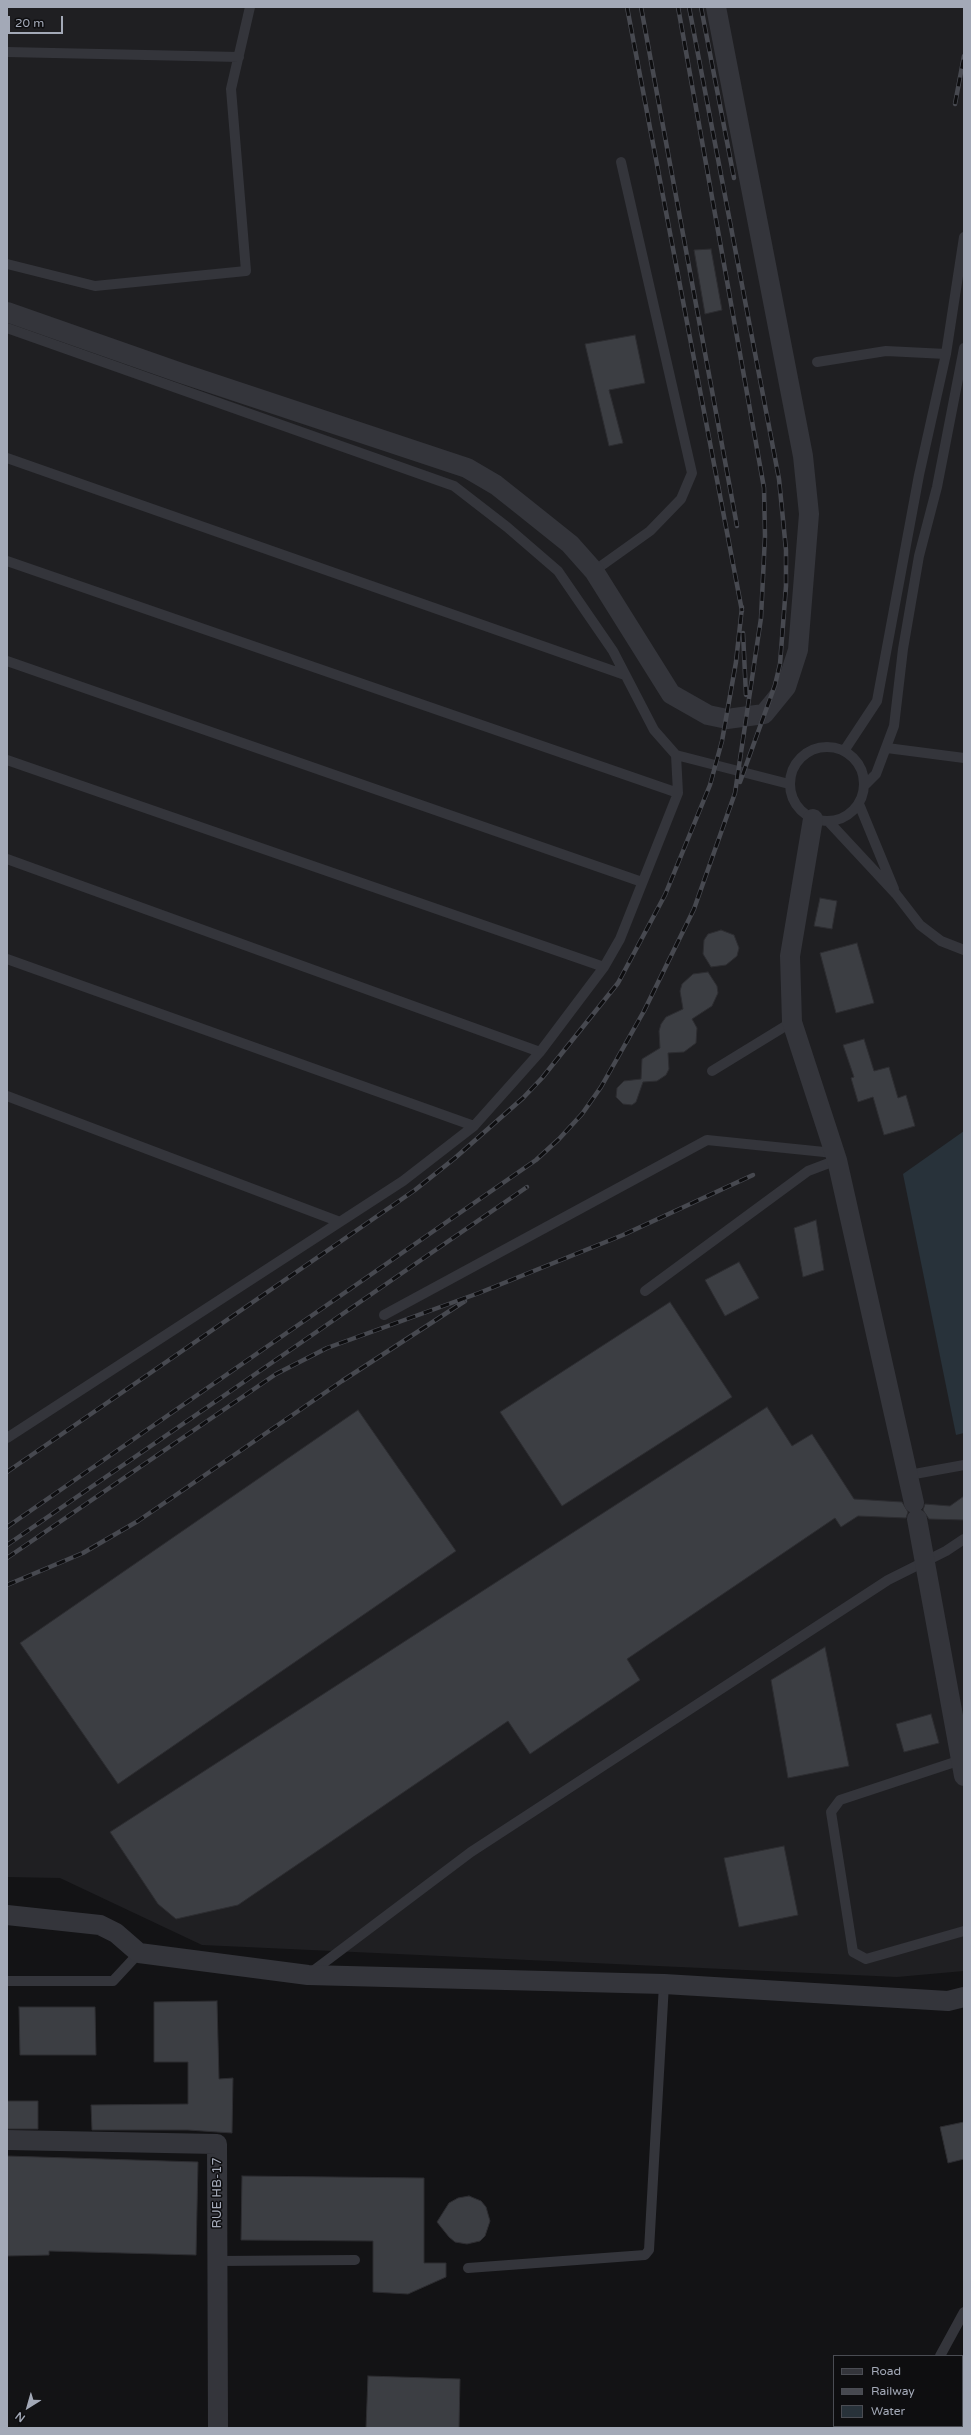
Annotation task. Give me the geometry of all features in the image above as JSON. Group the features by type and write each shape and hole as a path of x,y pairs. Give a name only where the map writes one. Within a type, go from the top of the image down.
{"street":[{"path":"7,312 181,373 467,468 496,485 570,544 594,571 671,694 708,715 727,719 764,714 786,687 798,650 809,514 803,456 716,7"},
{"path":"821,820 790,956 792,1022 836,1157 909,1475 963,1768"},
{"path":"7,1915 100,1925 116,1933 139,1953 308,1975 664,1984 948,2001 964,1997"},
{"name":"RUE HB-17","path":"7,2140 217,2144 218,2428"}],"lane":[{"path":"7,264 95,286 246,271 231,89 250,7"},
{"path":"7,52 239,58"},
{"path":"594,571 650,531 681,498 692,473 622,162"},
{"path":"844,751 876,701 919,475 946,354 964,237"},
{"path":"7,328 454,486 507,527 558,571 613,651 654,730 676,755 789,784"},
{"path":"821,820 846,817 859,804 864,786 876,774 894,726 903,649 919,556 939,480 964,348"},
{"path":"817,362 886,351 946,354"},
{"path":"7,458 625,675"},
{"path":"7,561 678,793"},
{"path":"7,661 642,882"},
{"path":"864,786 859,766 844,751 828,747 808,752 793,767 789,784 790,792 797,808 821,820 896,894 920,925 941,941 964,950"},
{"path":"887,748 964,758"},
{"path":"7,1438 403,1181 474,1126 540,1052 604,967 620,939 678,793 676,755"},
{"path":"7,760 604,967"},
{"path":"859,804 896,894"},
{"path":"7,859 540,1052"},
{"path":"7,959 474,1126"},
{"path":"712,1071 792,1022"},
{"path":"7,1096 340,1222"},
{"path":"384,1315 707,1140 836,1157"},
{"path":"645,1291 808,1171 836,1157"},
{"path":"909,1475 964,1465"},
{"path":"308,1975 471,1852 888,1580 924,1562 964,1539"},
{"path":"963,1768 840,1800 831,1812 853,1952 866,1959 964,1931"},
{"path":"7,1981 113,1981 139,1953"},
{"path":"468,2268 645,2255 649,2250 664,1984"},
{"path":"218,2261 355,2260"},
{"path":"941,2355 964,2312"}],"shaded area":[{"path":"7,7 964,7 964,1971 897,1977 202,1945 60,1878 7,1877"}],"water":[{"path":"964,1131 964,1433 956,1435 903,1174"}],"building":[{"path":"711,249 722,310 705,314 694,250"},
{"path":"635,335 645,383 609,390 623,443 609,446 585,344"},
{"path":"820,898 837,901 832,929 814,926"},
{"path":"721,930 734,935 739,948 737,956 726,965 711,967 703,954 704,940 708,934"},
{"path":"857,943 874,1003 836,1013 820,953"},
{"path":"708,972 717,986 718,993 712,1006 692,1019 697,1028 696,1043 684,1052 668,1053 669,1069 666,1075 657,1081 643,1082 636,1102 632,1105 623,1104 616,1097 617,1088 624,1081 641,1079 642,1059 660,1048 659,1031 661,1024 666,1017 683,1009 680,991 682,984 693,974"},
{"path":"864,1039 874,1071 889,1067 898,1098 906,1095 915,1126 884,1135 873,1097 858,1102 851,1078 854,1077 843,1045"},
{"path":"816,1220 824,1270 803,1277 794,1228"},
{"path":"739,1262 759,1298 725,1316 705,1280"},
{"path":"670,1302 732,1397 562,1506 500,1412"},
{"path":"767,1407 792,1446 812,1434 854,1499 902,1502 908,1512 906,1518 858,1516 841,1527 835,1518 627,1659 640,1680 530,1754 508,1721 238,1905 176,1919 158,1904 110,1832"},
{"path":"358,1410 456,1551 118,1784 20,1643"},
{"path":"964,1496 964,1520 929,1519 923,1510 925,1504 950,1506"},
{"path":"825,1647 849,1766 788,1778 771,1680"},
{"path":"931,1714 939,1743 904,1752 896,1724"},
{"path":"784,1846 798,1915 739,1927 724,1858"},
{"path":"217,2001 219,2079 233,2078 232,2133 188,2130 92,2130 91,2105 188,2104 188,2062 154,2062 154,2002"},
{"path":"19,2007 95,2007 96,2055 20,2055"},
{"path":"7,2101 38,2101 38,2129 7,2129"},
{"path":"964,2122 964,2159 948,2163 940,2127"},
{"path":"7,2156 198,2162 196,2255 49,2251 49,2255 7,2256"},
{"path":"242,2176 424,2178 424,2263 446,2263 446,2277 408,2294 373,2292 373,2241 241,2240"},
{"path":"469,2196 481,2201 486,2207 490,2221 485,2236 480,2241 467,2244 455,2242 437,2222 449,2203 458,2198"},
{"path":"368,2376 460,2379 459,2428 366,2428"}],"railway":[{"path":"627,7 742,611"},
{"path":"641,7 737,526"},
{"path":"7,1527 536,1160 559,1139 582,1114 601,1087 644,1011 694,909 735,793 761,618 765,536 764,488 678,7"},
{"path":"689,7 779,479 786,550 786,586 780,664 775,685 740,782"},
{"path":"701,7 734,178"},
{"path":"955,104 964,56"},
{"path":"7,1472 415,1190 455,1158 523,1098 542,1078 618,983 665,895 710,785 722,741 736,662 742,607"},
{"path":"743,633 746,695"},
{"path":"7,1558 276,1374 327,1348 479,1293 623,1235 753,1175"},
{"path":"7,1545 527,1187"},
{"path":"7,1585 83,1553 138,1521 342,1381 465,1301"}]}
